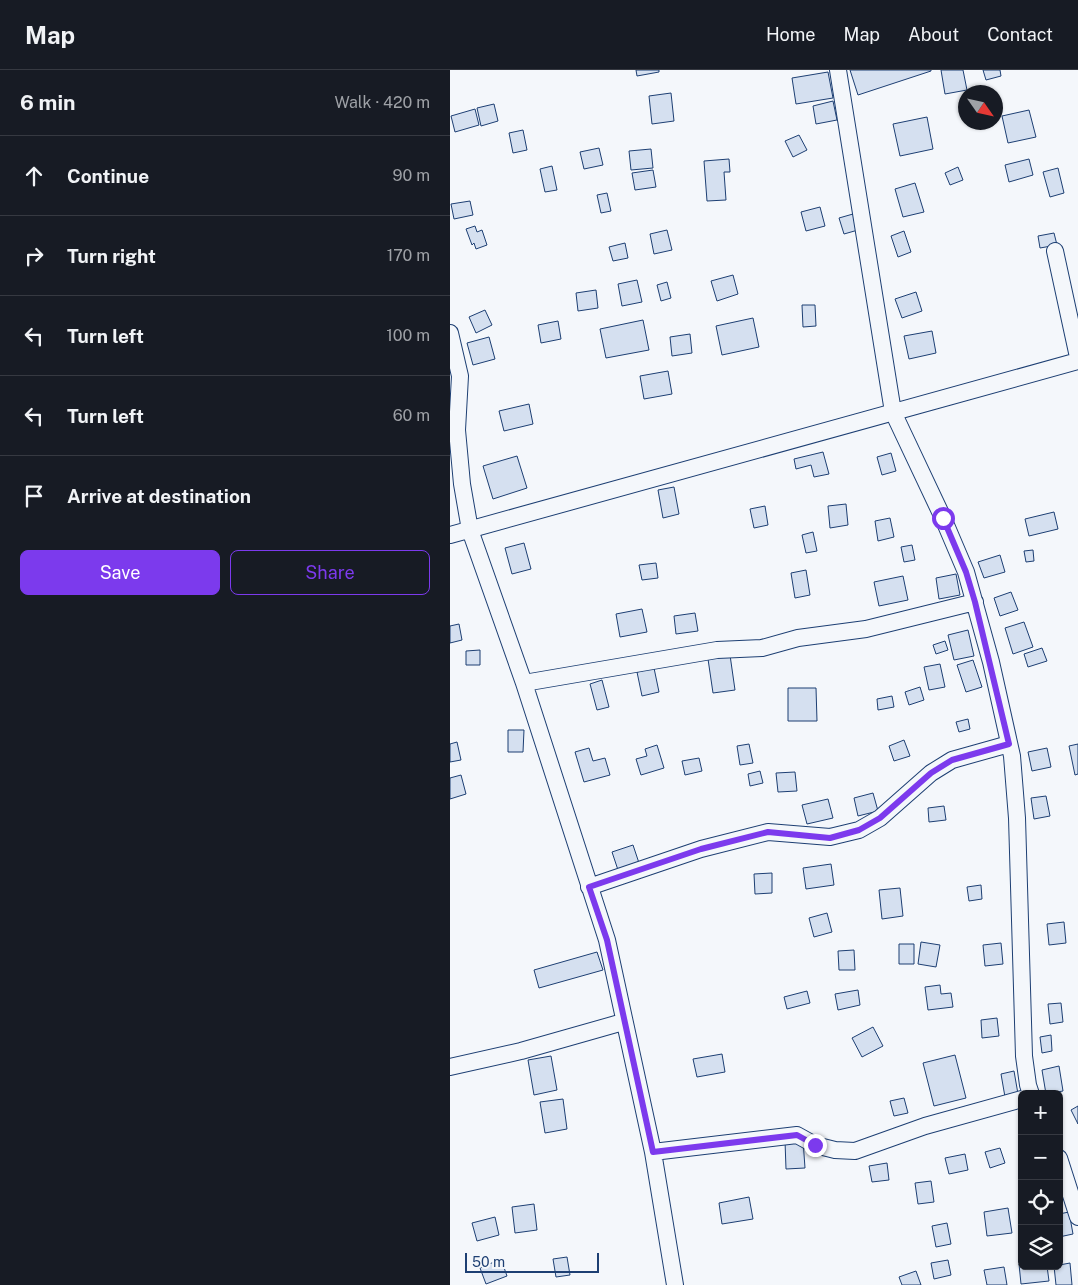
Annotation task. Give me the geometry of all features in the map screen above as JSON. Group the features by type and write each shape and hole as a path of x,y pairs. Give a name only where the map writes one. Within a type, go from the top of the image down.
{"street":[{"path":"838,70 893,412 966,572 1009,744 1017,818 1024,1056 1030,1090"},
{"path":"1055,250 1078,357"},
{"path":"450,333 460,376 457,430 462,484 470,530 524,683 607,940 623,1022 653,1152 675,1285"},
{"path":"450,535 1078,361"},
{"path":"524,683 717,650 762,648 798,638 866,629 975,602"},
{"path":"589,887 701,849 768,832 830,838 859,830 880,818 931,773 952,760 1009,744"},
{"path":"450,1066 521,1051 623,1022"},
{"path":"653,1152 797,1135 815,1145 835,1150 855,1151 925,1126 1018,1100"},
{"path":"1063,1170 1078,1217"}],"building":[{"path":"636,70 659,70 659,72 637,76"},
{"path":"850,70 931,70 931,71 858,95"},
{"path":"941,70 963,70 966,85 958,85 958,92 945,94"},
{"path":"983,70 1000,70 1001,76 986,80"},
{"path":"828,72 833,98 796,104 792,78"},
{"path":"671,93 674,121 652,124 649,96"},
{"path":"833,101 837,120 816,124 813,106"},
{"path":"494,104 498,121 481,126 477,108"},
{"path":"475,109 479,125 455,132 451,116"},
{"path":"1029,110 1036,137 1008,143 1003,116"},
{"path":"927,117 933,149 900,156 893,124"},
{"path":"523,130 527,150 513,153 509,133"},
{"path":"799,135 807,150 793,157 785,141"},
{"path":"599,148 603,165 584,169 580,152"},
{"path":"651,149 653,168 631,170 629,151"},
{"path":"729,159 730,172 724,172 726,200 707,201 704,161"},
{"path":"1029,159 1033,175 1009,182 1005,165"},
{"path":"552,166 557,190 545,192 540,169"},
{"path":"958,167 963,180 950,185 945,173"},
{"path":"1058,168 1064,193 1050,197 1043,172"},
{"path":"653,170 656,187 635,190 632,173"},
{"path":"915,183 924,212 903,217 895,189"},
{"path":"607,193 611,211 601,213 597,195"},
{"path":"470,201 473,215 454,219 451,204"},
{"path":"820,207 825,226 806,231 801,212"},
{"path":"853,214 858,230 844,234 839,218"},
{"path":"475,226 477,232 482,230 487,245 476,249 474,243 472,245 466,229"},
{"path":"667,230 672,250 654,254 650,234"},
{"path":"904,231 911,252 898,257 891,236"},
{"path":"1054,233 1057,245 1040,248 1038,236"},
{"path":"625,243 628,258 613,261 609,247"},
{"path":"733,275 738,294 717,301 711,281"},
{"path":"637,280 642,302 622,306 618,284"},
{"path":"667,282 671,298 661,301 657,285"},
{"path":"596,290 598,308 578,311 576,293"},
{"path":"916,292 922,311 902,318 895,299"},
{"path":"802,305 815,305 816,326 803,327"},
{"path":"485,310 492,325 476,333 469,317"},
{"path":"753,318 759,347 722,355 716,326"},
{"path":"643,320 649,350 606,358 600,329"},
{"path":"558,321 561,339 541,343 538,325"},
{"path":"932,331 936,353 909,359 904,336"},
{"path":"690,334 692,353 672,356 670,337"},
{"path":"489,337 495,359 473,365 467,343"},
{"path":"668,371 672,394 644,399 640,376"},
{"path":"529,404 533,424 504,431 499,411"},
{"path":"823,452 829,474 814,477 811,465 796,469 794,459"},
{"path":"891,453 896,471 882,475 877,457"},
{"path":"517,456 527,488 493,499 483,466"},
{"path":"674,487 679,514 663,518 658,490"},
{"path":"846,504 848,525 830,528 828,506"},
{"path":"765,506 768,525 754,528 750,509"},
{"path":"1054,512 1058,529 1029,536 1025,519"},
{"path":"890,518 894,537 878,541 875,521"},
{"path":"813,532 817,551 806,553 802,535"},
{"path":"524,543 531,569 512,574 505,548"},
{"path":"912,545 915,560 904,562 901,547"},
{"path":"1033,550 1034,561 1026,562 1024,551"},
{"path":"1000,555 1005,572 984,578 978,562"},
{"path":"656,563 658,578 642,580 639,565"},
{"path":"806,570 810,595 795,598 791,573"},
{"path":"956,574 960,595 939,599 936,578"},
{"path":"903,576 908,600 879,606 874,582"},
{"path":"1011,592 1018,610 1000,616 994,598"},
{"path":"642,609 647,632 620,637 616,614"},
{"path":"695,613 698,631 676,634 674,616"},
{"path":"1024,622 1033,647 1013,654 1005,628"},
{"path":"459,624 462,640 450,643 450,626"},
{"path":"968,630 974,656 954,660 948,635"},
{"path":"945,641 948,650 936,654 933,645"},
{"path":"1042,648 1047,661 1028,667 1024,654"},
{"path":"480,650 480,665 466,665 466,651"},
{"path":"730,655 735,690 713,693 708,659"},
{"path":"973,660 982,687 966,692 957,665"},
{"path":"940,664 945,687 929,690 924,667"},
{"path":"654,668 659,692 642,696 637,672"},
{"path":"602,680 609,707 597,710 590,684"},
{"path":"920,687 924,700 909,705 905,692"},
{"path":"788,688 816,688 817,721 788,721"},
{"path":"892,696 894,707 878,710 877,699"},
{"path":"968,719 970,729 959,732 956,722"},
{"path":"508,730 524,730 523,752 508,752"},
{"path":"904,740 910,756 894,761 889,746"},
{"path":"457,742 461,760 450,762 450,744"},
{"path":"749,744 753,763 740,765 737,746"},
{"path":"1078,744 1078,774 1075,775 1069,746"},
{"path":"657,745 664,768 641,775 636,759 647,756 645,749"},
{"path":"589,748 593,761 605,758 610,775 584,782 575,752"},
{"path":"1047,748 1051,767 1032,771 1028,752"},
{"path":"699,758 702,771 685,775 682,761"},
{"path":"760,771 763,783 750,786 748,774"},
{"path":"795,772 797,791 778,792 776,773"},
{"path":"461,775 466,794 450,799 450,778"},
{"path":"873,793 878,811 858,816 854,798"},
{"path":"1046,796 1050,816 1034,819 1031,798"},
{"path":"828,799 833,818 807,824 802,805"},
{"path":"944,806 946,820 929,822 928,808"},
{"path":"633,845 639,863 618,870 612,852"},
{"path":"831,864 834,885 806,889 803,868"},
{"path":"772,873 772,893 755,894 754,874"},
{"path":"981,885 982,899 969,901 967,887"},
{"path":"900,888 903,916 882,919 879,890"},
{"path":"827,913 832,932 814,937 809,918"},
{"path":"1064,922 1066,943 1049,945 1047,924"},
{"path":"921,942 940,945 936,967 918,964"},
{"path":"1001,943 1003,964 985,966 983,945"},
{"path":"899,944 914,944 914,964 899,964"},
{"path":"854,950 855,970 839,970 838,951"},
{"path":"597,952 603,970 539,988 534,970"},
{"path":"940,985 941,994 951,993 953,1007 928,1010 925,987"},
{"path":"858,990 860,1005 838,1010 835,994"},
{"path":"807,991 810,1003 787,1009 784,997"},
{"path":"1061,1003 1063,1022 1050,1024 1048,1004"},
{"path":"997,1018 999,1036 982,1038 981,1020"},
{"path":"873,1027 883,1046 862,1057 852,1038"},
{"path":"1051,1035 1052,1051 1042,1053 1040,1037"},
{"path":"722,1054 725,1072 697,1077 693,1059"},
{"path":"955,1055 966,1098 934,1106 923,1063"},
{"path":"551,1056 557,1090 534,1095 528,1060"},
{"path":"1059,1066 1063,1090 1045,1090 1042,1070"},
{"path":"1014,1071 1018,1094 1005,1097 1001,1074"},
{"path":"904,1098 908,1113 894,1116 890,1101"},
{"path":"563,1099 567,1129 545,1133 540,1102"},
{"path":"1078,1106 1078,1124 1071,1110"},
{"path":"803,1140 805,1168 786,1169 785,1141"},
{"path":"1000,1148 1005,1163 990,1168 985,1152"},
{"path":"965,1154 968,1170 949,1174 945,1158"},
{"path":"887,1163 889,1180 872,1182 869,1166"},
{"path":"931,1181 934,1202 918,1204 915,1183"},
{"path":"749,1197 753,1219 722,1224 719,1203"},
{"path":"534,1204 537,1230 515,1233 512,1207"},
{"path":"1008,1208 1012,1233 987,1236 984,1212"},
{"path":"1069,1212 1073,1234 1063,1236 1063,1213"},
{"path":"495,1217 499,1235 477,1241 472,1223"},
{"path":"947,1223 951,1244 936,1247 932,1226"},
{"path":"567,1257 570,1275 556,1277 553,1259"},
{"path":"501,1259 507,1276 486,1284 480,1268"},
{"path":"948,1260 951,1275 934,1279 931,1263"},
{"path":"1070,1263 1072,1285 1056,1285 1054,1270 1063,1270 1063,1264"},
{"path":"1004,1267 1007,1285 987,1285 984,1270"},
{"path":"1020,1270 1048,1270 1049,1281 1021,1284"},
{"path":"916,1271 921,1285 902,1285 899,1277"}],"route":[{"path":"815,1145 797,1135 653,1152 623,1022 607,940 589,887 701,849 768,832 830,838 859,830 880,818 931,773 952,760 1009,744 975,602 966,572 943,518"}]}
